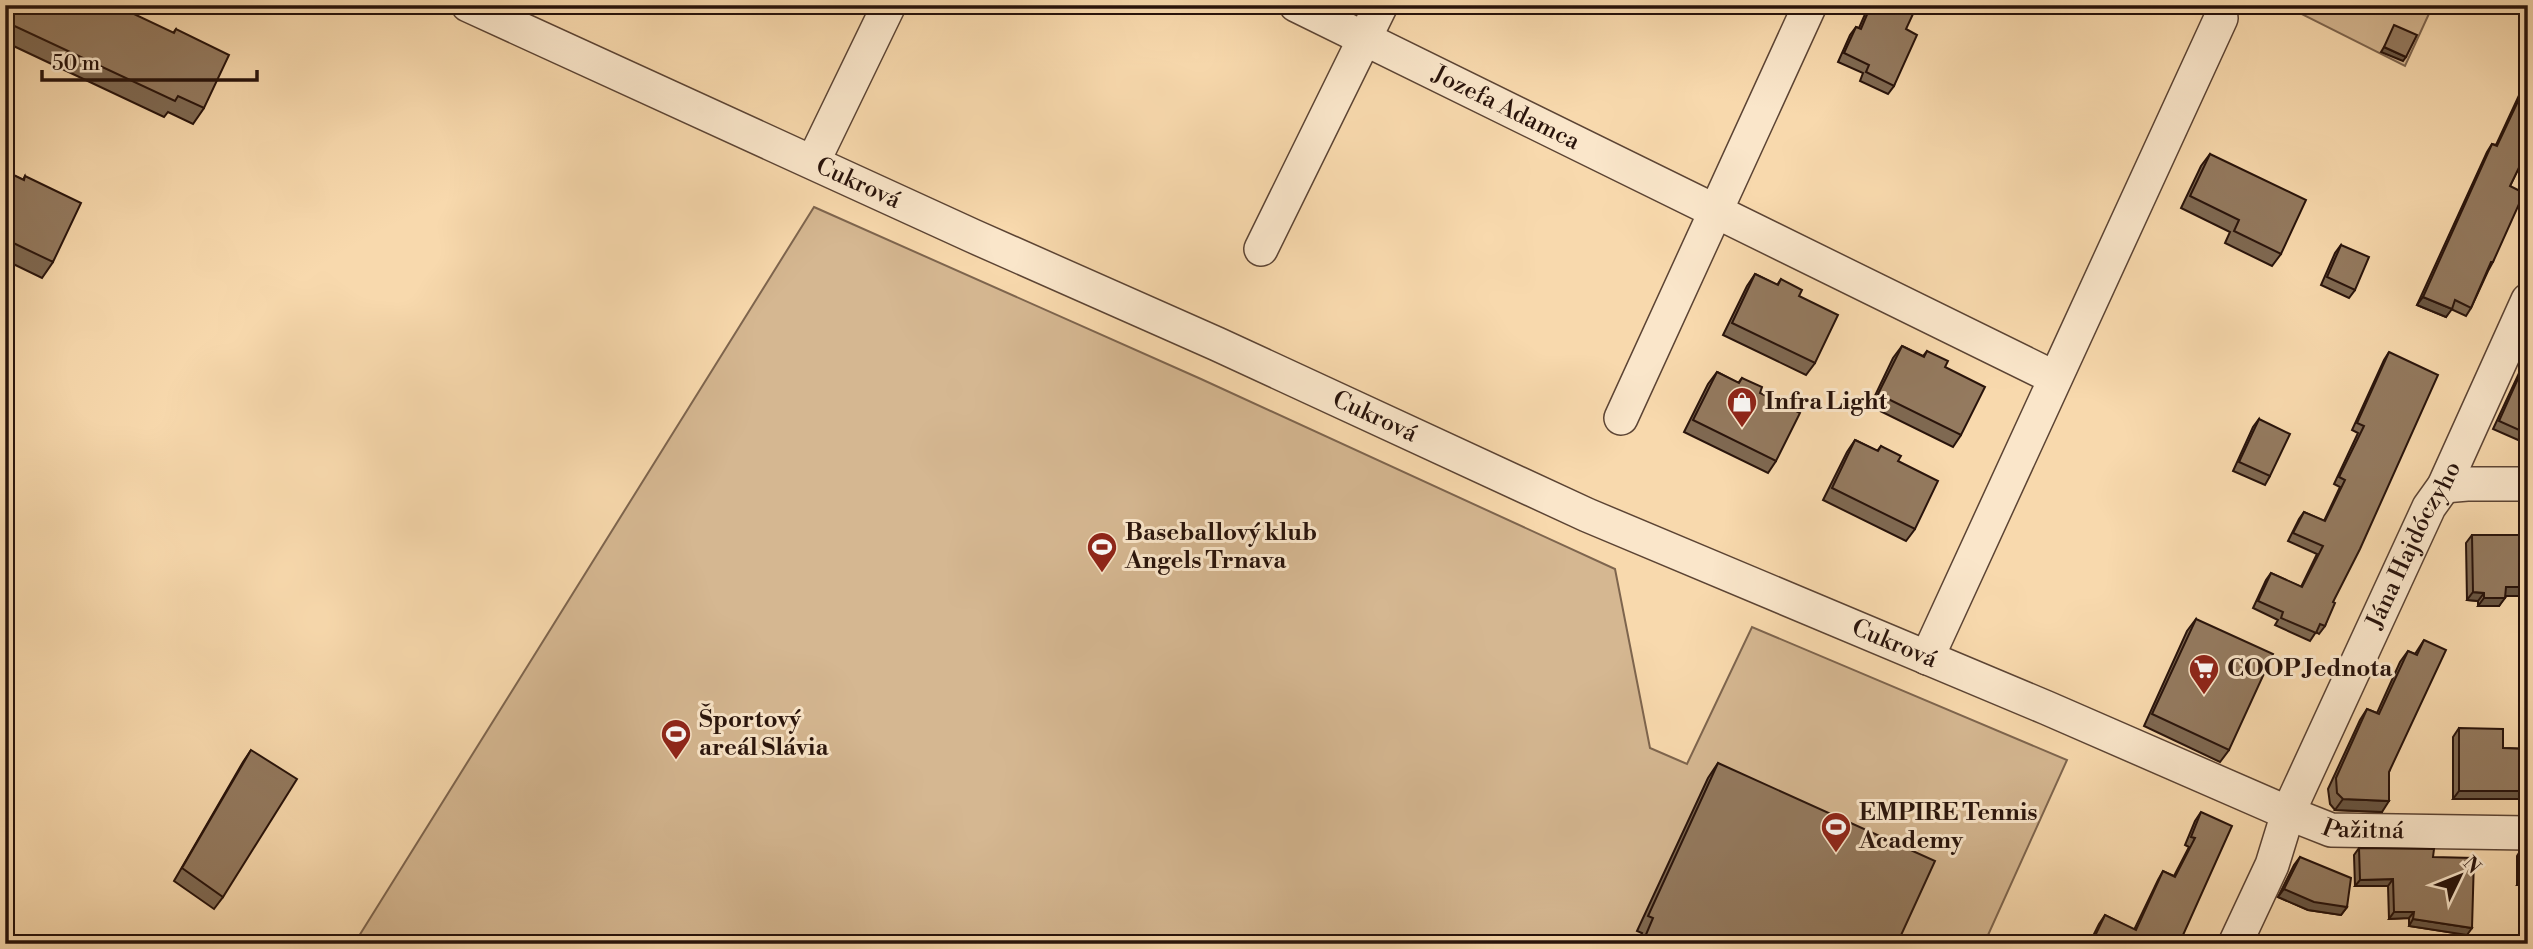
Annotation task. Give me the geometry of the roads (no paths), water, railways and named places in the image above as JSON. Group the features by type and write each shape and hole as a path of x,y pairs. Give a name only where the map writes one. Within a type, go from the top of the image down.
{"street":[{"name":"Cukrová","path":"468,5 1217,344 1587,515 2288,813"},
{"path":"813,162 889,5"},
{"name":"Jozefa Adamca","path":"1296,5 2055,377"},
{"path":"1261,249 1381,5"},
{"path":"1621,418 1810,5"},
{"path":"1927,659 2221,18"},
{"name":"Jána Hajdóczyho","path":"2235,944 2272,865 2288,813 2429,507 2444,486 2528,300"},
{"path":"2444,486 2528,484"},
{"name":"Pažitná","path":"2288,813 2331,830 2528,833"}],"place":[{"name":"Infra Light","path":"1742,429"},
{"name":"Baseballový klub Angels Trnava","path":"1102,574"},
{"name":"COOP Jednota","path":"2204,696"},
{"name":"Športový areál Slávia","path":"676,761"},
{"name":"EMPIRE Tennis Academy","path":"1836,854"}]}
